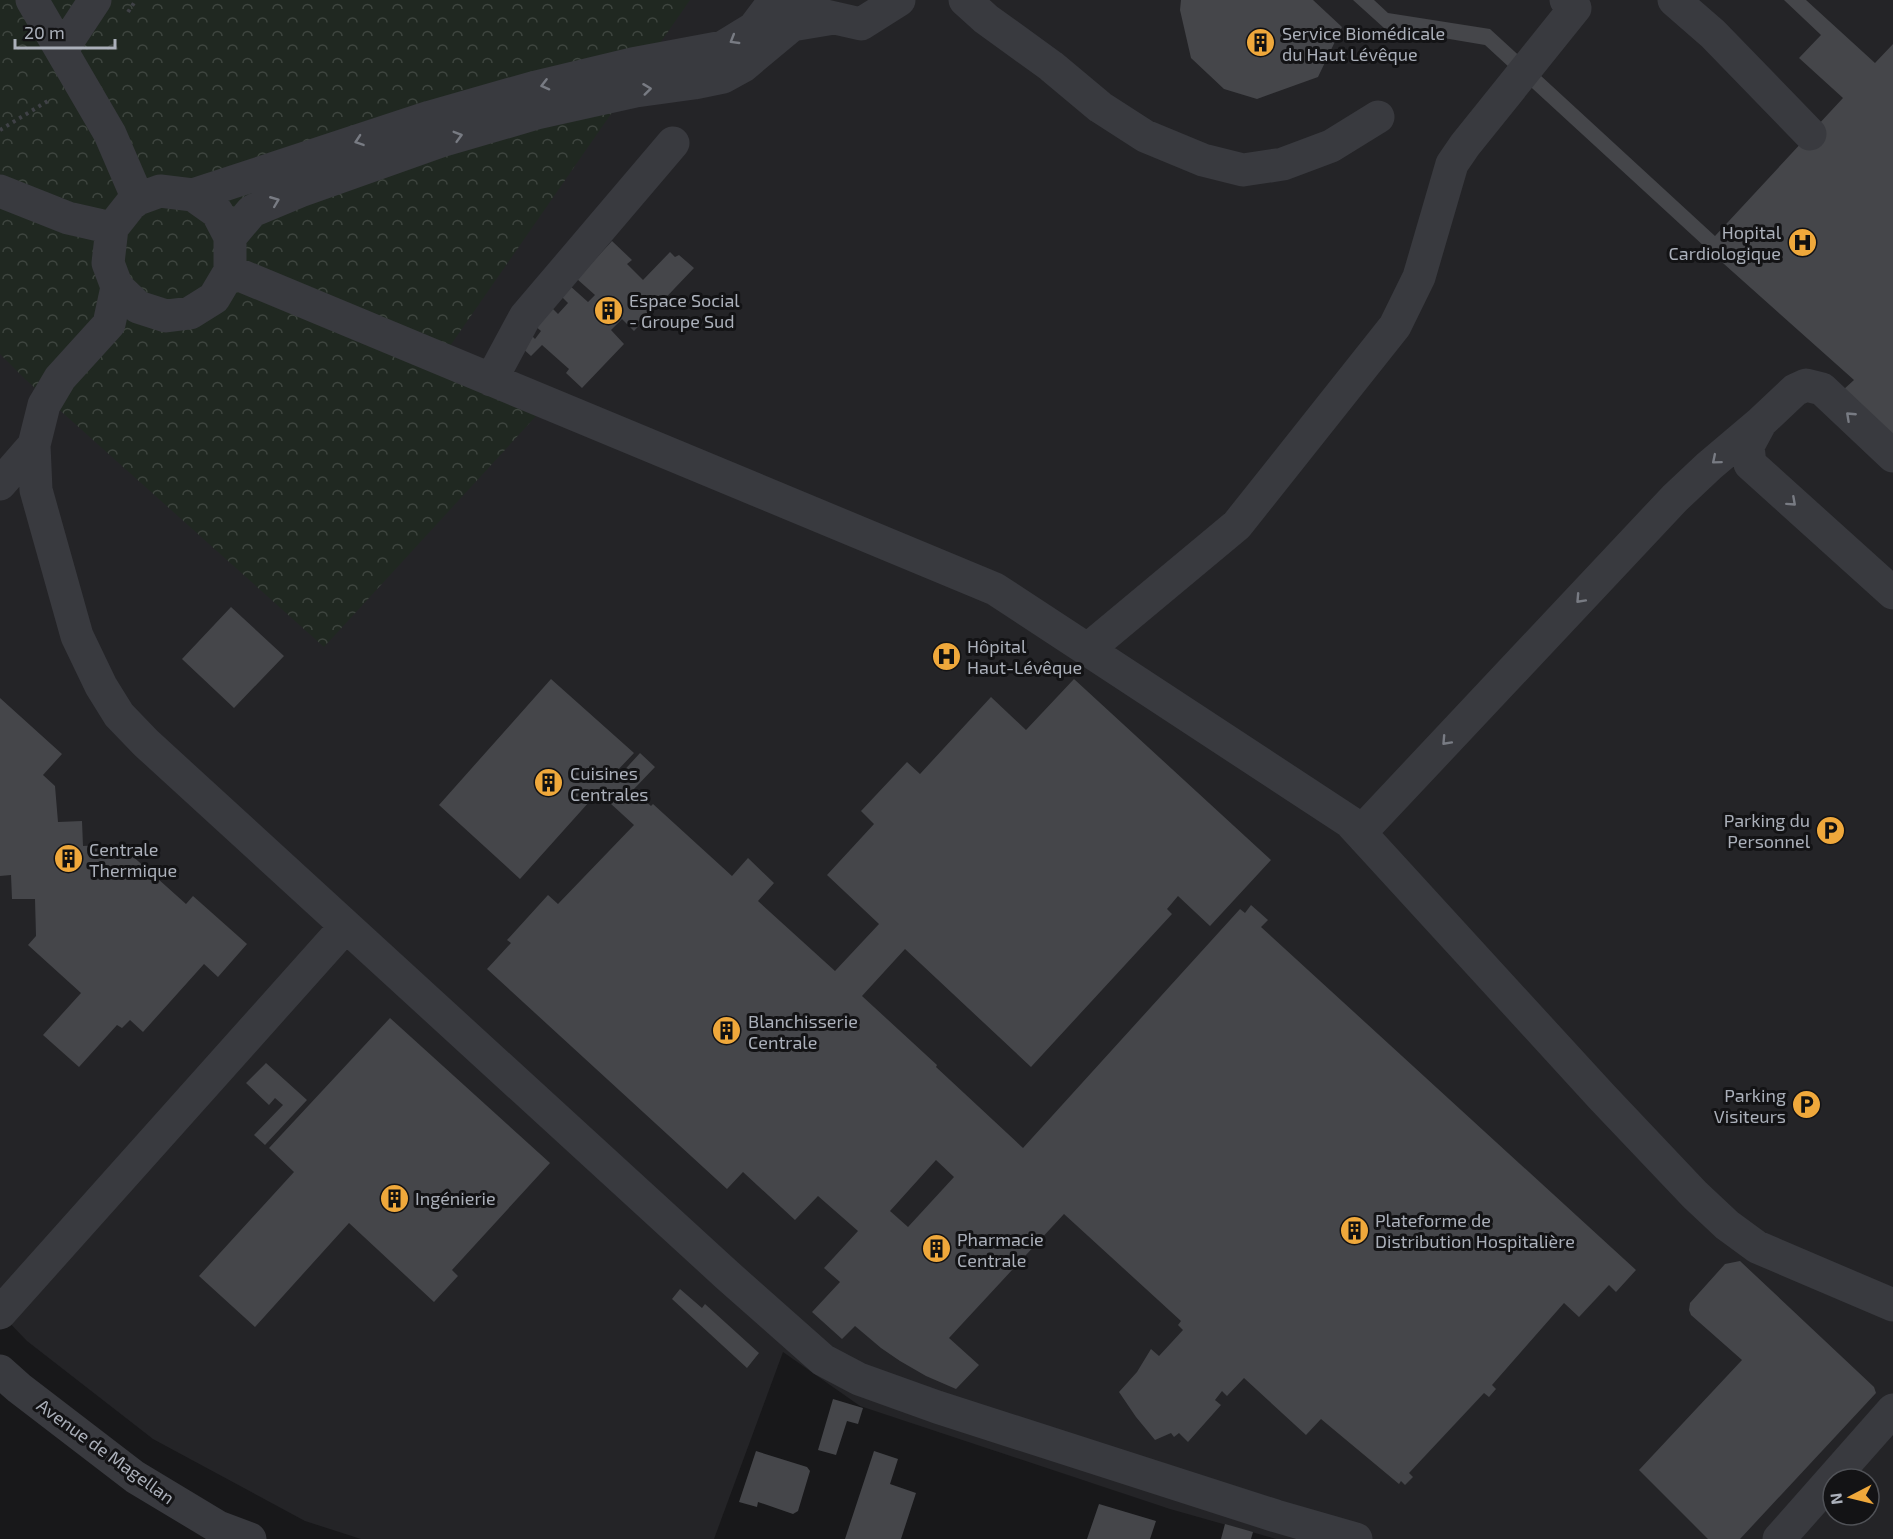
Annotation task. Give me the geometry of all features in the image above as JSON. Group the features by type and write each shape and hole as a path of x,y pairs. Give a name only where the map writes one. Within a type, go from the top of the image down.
{"street":[{"path":"32,0 110,134 138,199"},
{"path":"62,50 95,0"},
{"path":"193,195 216,212 230,237 230,272 214,298 190,313 166,316 138,308 117,287 108,263 112,228 131,204 138,199 160,191 193,195 430,117 532,88 632,64 723,47 754,28 775,0"},
{"path":"800,0 808,12 861,24 899,0"},
{"path":"965,0 986,19 1051,66 1100,107 1145,136 1203,160 1243,170 1283,164 1331,146 1378,117"},
{"path":"1674,0 1713,34 1810,134"},
{"path":"1087,650 1237,525 1395,326 1419,276 1452,164 1580,3"},
{"path":"230,237 252,211 300,191 441,141 537,113 636,91 723,77 743,66 792,25 834,18"},
{"path":"490,380 525,317 673,143"},
{"path":"0,191 68,218 112,228"},
{"path":"230,272 995,590 1350,822 1602,1097 1695,1195 1727,1225 1757,1247 1893,1305"},
{"path":"117,287 110,324 60,378 44,405 34,445 36,490 77,636 101,686 119,715 146,743 727,1275 823,1360 859,1379 937,1407 1276,1516 1356,1539"},
{"path":"1360,833 1675,498 1795,390 1806,386 1822,389 1893,456"},
{"path":"1761,423 1748,446 1750,464 1893,593"},
{"path":"0,484 34,445"},
{"path":"0,1313 346,926"},
{"name":"Avenue de Magellan","path":"0,1371 135,1477 218,1527 250,1539"},
{"path":"1779,1539 1893,1410"}],"shaded area":[{"name":"Hôpital Haut-Lévêque","path":"0,0 1893,0 1893,1539 1276,1539 1170,1509 860,1406 783,1352 714,1539 361,1539 305,1521 153,1439 27,1341 0,1313"}],"green space":[{"path":"0,0 690,0 441,359 548,403 324,647 0,354"}],"building":[{"name":"Service Biomédicale du Haut Lévêque","path":"1181,0 1313,0 1342,27 1318,77 1257,99 1224,89 1191,58 1180,10"},
{"name":"Hopital Cardiologique","path":"1353,0 1374,0 1388,13 1490,29 1715,236 1843,98 1799,58 1821,35 1784,0 1806,0 1875,63 1893,44 1893,435 1843,390 1854,380 1485,45 1384,28"},
{"name":"Espace Social - Groupe Sud","path":"612,241 632,260 627,264 643,280 670,252 675,257 679,255 694,268 634,331 622,319 611,330 624,344 582,388 566,373 569,369 542,345 531,356 521,347 531,335 535,339 541,331 533,324 550,306 558,314 568,303 560,295 569,285 588,302 595,295 577,279"},
{"path":"231,607 284,656 234,708 182,659"},
{"path":"551,679 634,753 615,773 619,776 640,753 655,767 633,790 651,806 653,804 732,876 748,858 774,883 758,901 835,971 879,924 827,875 874,824 861,811 907,762 920,774 991,697 1026,730 1074,679 1271,860 1210,926 1178,896 1167,909 1172,914 1031,1067 905,949 862,996 1023,1148 1240,909 1245,913 1251,905 1268,920 1261,927 1636,1270 1616,1292 1609,1285 1579,1317 1564,1303 1492,1385 1496,1389 1489,1397 1484,1393 1409,1473 1413,1477 1405,1485 1401,1481 1399,1484 1321,1419 1306,1435 1244,1378 1227,1396 1222,1391 1215,1400 1221,1405 1188,1442 1179,1433 1174,1437 1171,1433 1155,1440 1119,1392 1137,1372 1151,1349 1159,1356 1183,1330 1178,1325 1181,1321 1064,1214 949,1338 979,1365 956,1389 900,1361 855,1326 842,1339 812,1312 840,1282 824,1268 858,1231 818,1196 795,1220 743,1172 727,1189 487,969 511,943 507,940 548,895 558,904 634,825 598,792 520,879 439,805","holes":["936,1160 954,1177 908,1227 890,1211"]},
{"name":"Centrale Thermique","path":"0,698 62,754 43,775 55,786 58,822 82,821 83,846 119,844 186,904 193,896 247,944 218,977 204,964 143,1032 130,1020 122,1028 117,1025 79,1067 43,1035 81,993 28,945 36,936 35,899 12,899 11,875 0,876"},
{"name":"Ingénierie","path":"390,1018 550,1163 452,1270 458,1276 434,1302 349,1223 255,1327 199,1276 294,1172 269,1148"},
{"path":"266,1063 307,1100 265,1145 254,1135 283,1105 275,1098 269,1105 246,1083"},
{"path":"1740,1261 1874,1387 1876,1393 1740,1539 1708,1539 1639,1470 1742,1360 1691,1315 1689,1310 1690,1303 1725,1264"},
{"path":"680,1289 702,1308 705,1304 759,1353 747,1368 672,1299"},
{"path":"833,1399 863,1408 858,1424 847,1421 836,1455 818,1450"},
{"path":"756,1451 807,1467 810,1471 798,1511 793,1514 758,1502 757,1507 739,1502"},
{"path":"874,1451 898,1459 890,1484 916,1493 901,1539 845,1539"},
{"path":"1099,1504 1156,1521 1150,1539 1087,1539"},
{"path":"1225,1524 1253,1532 1251,1539 1221,1539"}],"place":[{"name":"Service Biomédicale du Haut Lévêque","path":"1261,43"},
{"name":"Hopital Cardiologique","path":"1802,242"},
{"name":"Espace Social - Groupe Sud","path":"608,310"},
{"name":"Hôpital Haut-Lévêque","path":"946,656"},
{"name":"Cuisines Centrales","path":"549,783"},
{"name":"Parking du Personnel","path":"1831,830"},
{"name":"Centrale Thermique","path":"68,859"},
{"name":"Blanchisserie Centrale","path":"727,1031"},
{"name":"Parking Visiteurs","path":"1807,1105"},
{"name":"Ingénierie","path":"394,1198"},
{"name":"Plateforme de Distribution Hospitalière","path":"1354,1230"},
{"name":"Pharmacie Centrale","path":"936,1249"}]}
